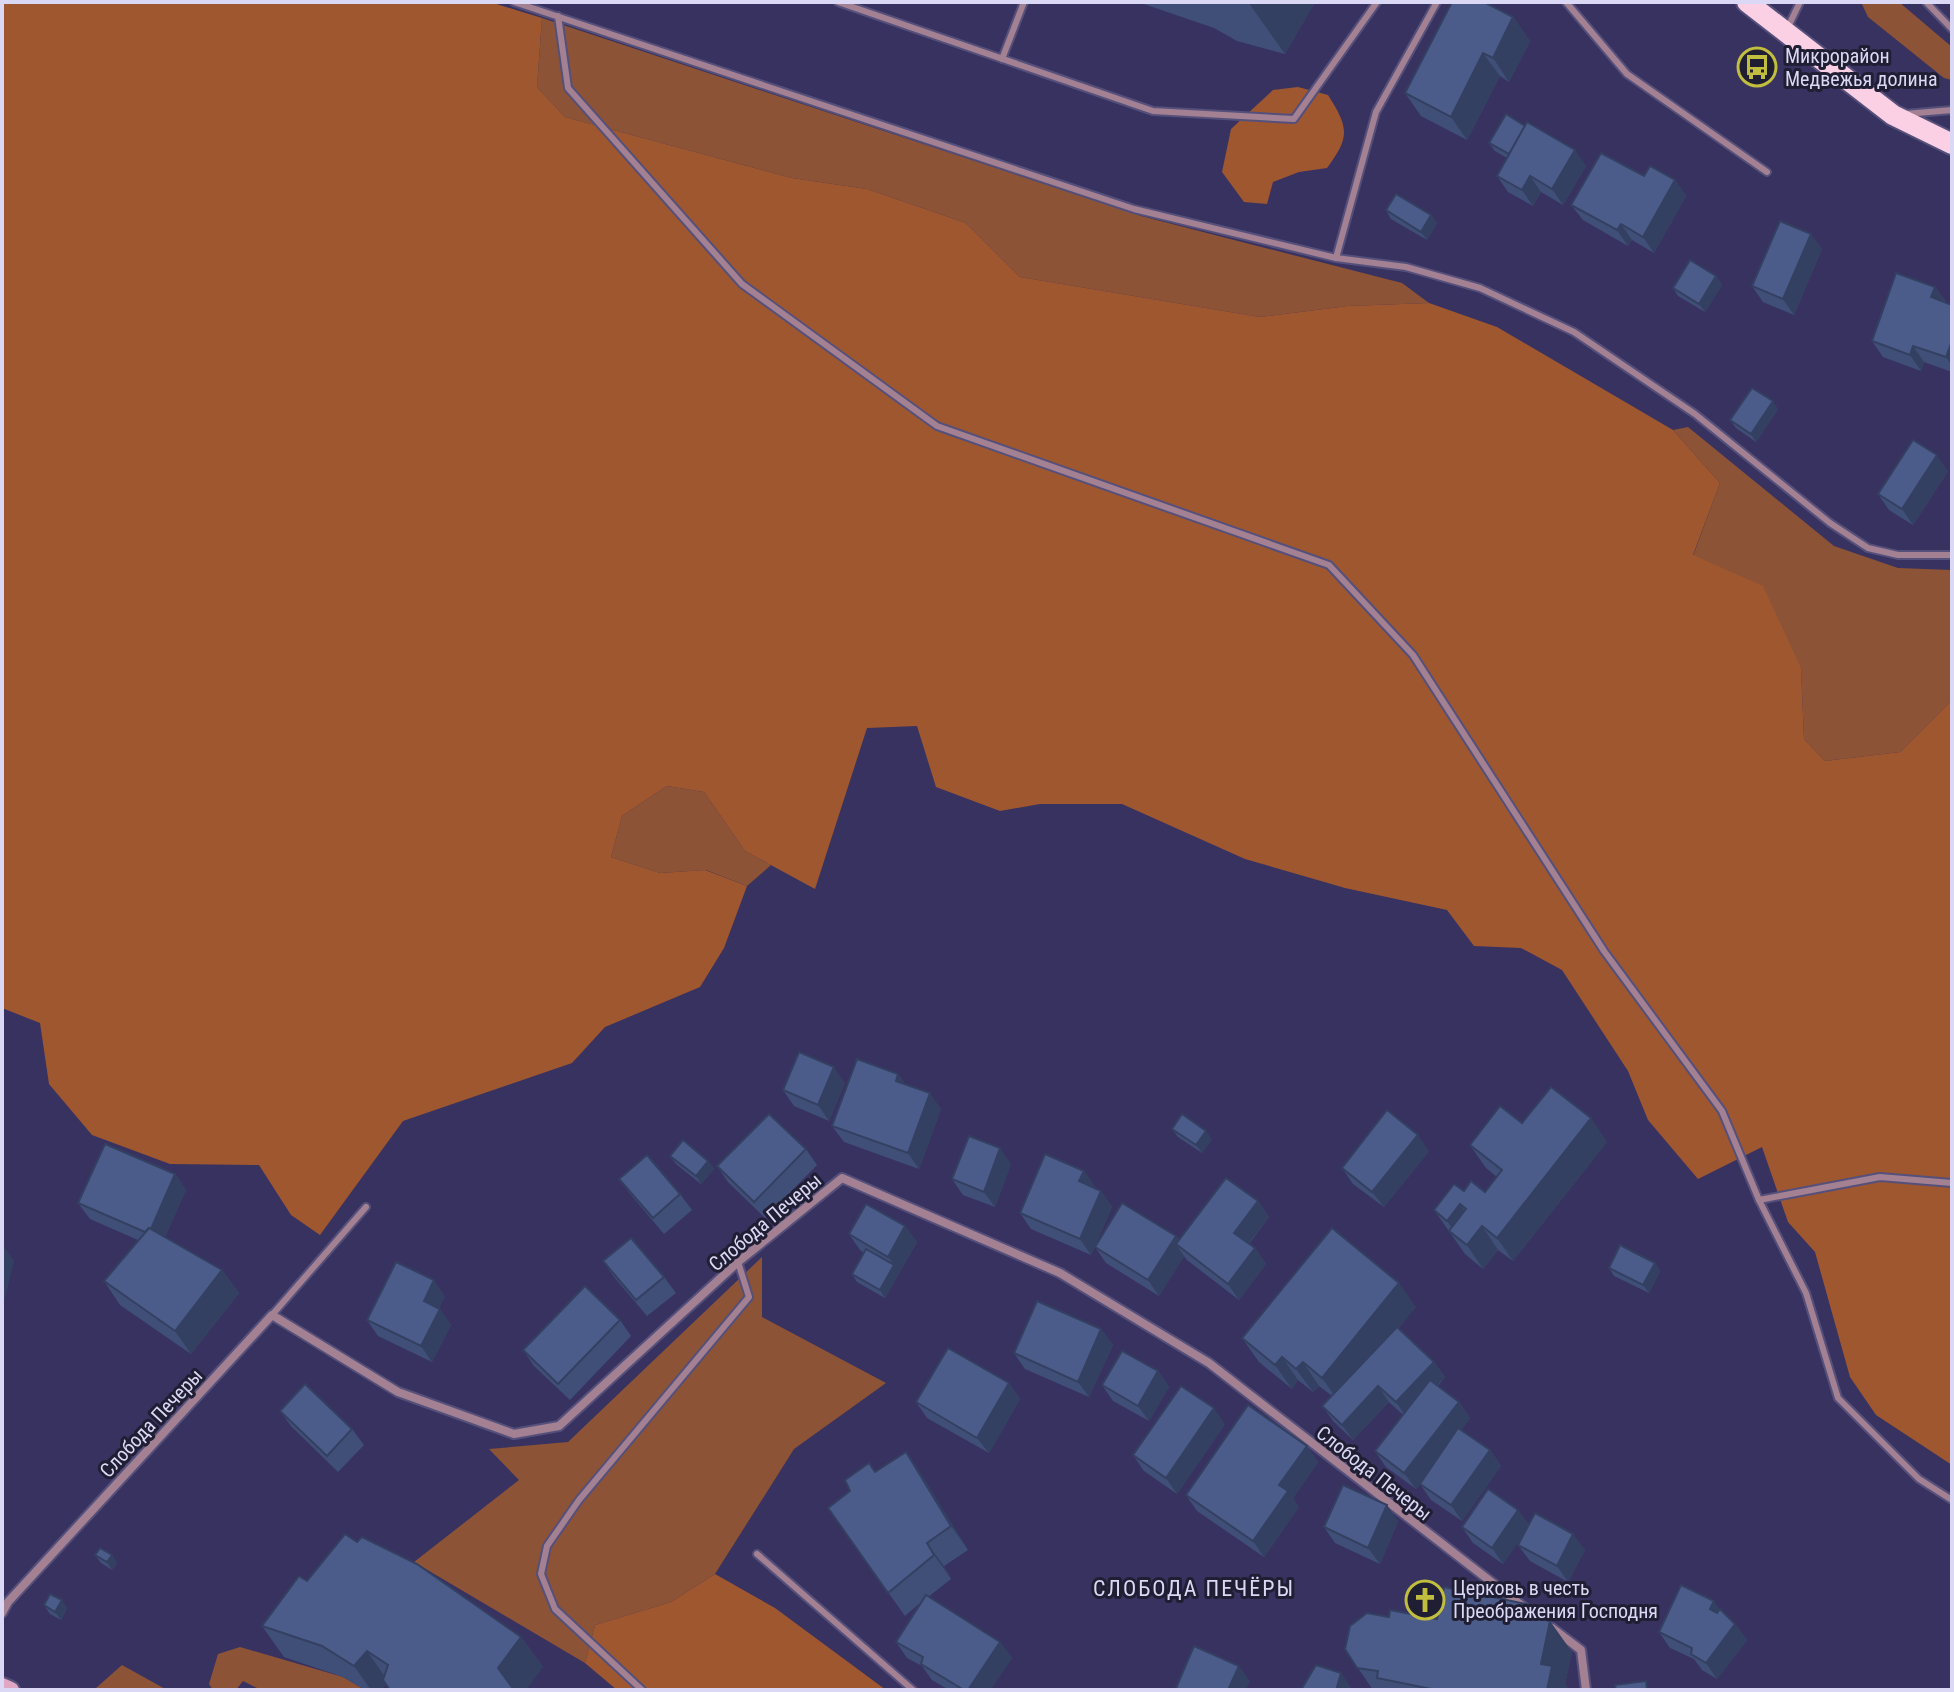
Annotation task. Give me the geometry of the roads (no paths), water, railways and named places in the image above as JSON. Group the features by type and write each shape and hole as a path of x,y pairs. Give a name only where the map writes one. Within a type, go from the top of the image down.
{"main road":[{"path":"1747,2 1893,115 1952,144"}],"street":[{"name":"Слобода Печеры","path":"2,1613 8,1602 272,1315 398,1392 514,1434 559,1426 738,1262 842,1178 1060,1273 1209,1363 1532,1613"},
{"path":"1544,1622 1581,1650 1586,1690"},
{"path":"2,1686 11,1690"}],"lane":[{"path":"514,2 1134,209 1336,258 1406,267 1480,288 1574,332 1695,414 1830,523 1868,548 1898,555 1952,555"},
{"path":"838,2 1153,111 1294,119 1377,2"},
{"path":"1002,59 1024,2"},
{"path":"1336,258 1376,112 1437,2"},
{"path":"1566,2 1627,74 1767,172"},
{"path":"1785,34 1800,2"},
{"path":"1926,2 1952,29"},
{"path":"558,16 568,88 742,284 937,426 1329,565 1413,655 1604,951 1722,1111 1759,1200 1806,1293 1838,1398 1919,1479 1952,1500"},
{"path":"1893,115 1952,110"},
{"path":"1759,1200 1880,1177 1952,1183"},
{"path":"272,1315 366,1207"},
{"path":"642,1690 555,1609 541,1574 547,1546 579,1500 749,1297 738,1262"},
{"path":"757,1554 913,1690"}],"place":[{"name":"Микрорайон Медвежья долина","path":"1757,67"},
{"name":"Церковь в честь Преображения Господня","path":"1425,1600"}],"district":[{"name":"СЛОБОДА ПЕЧЁРЫ","path":"1194,1588"}]}
